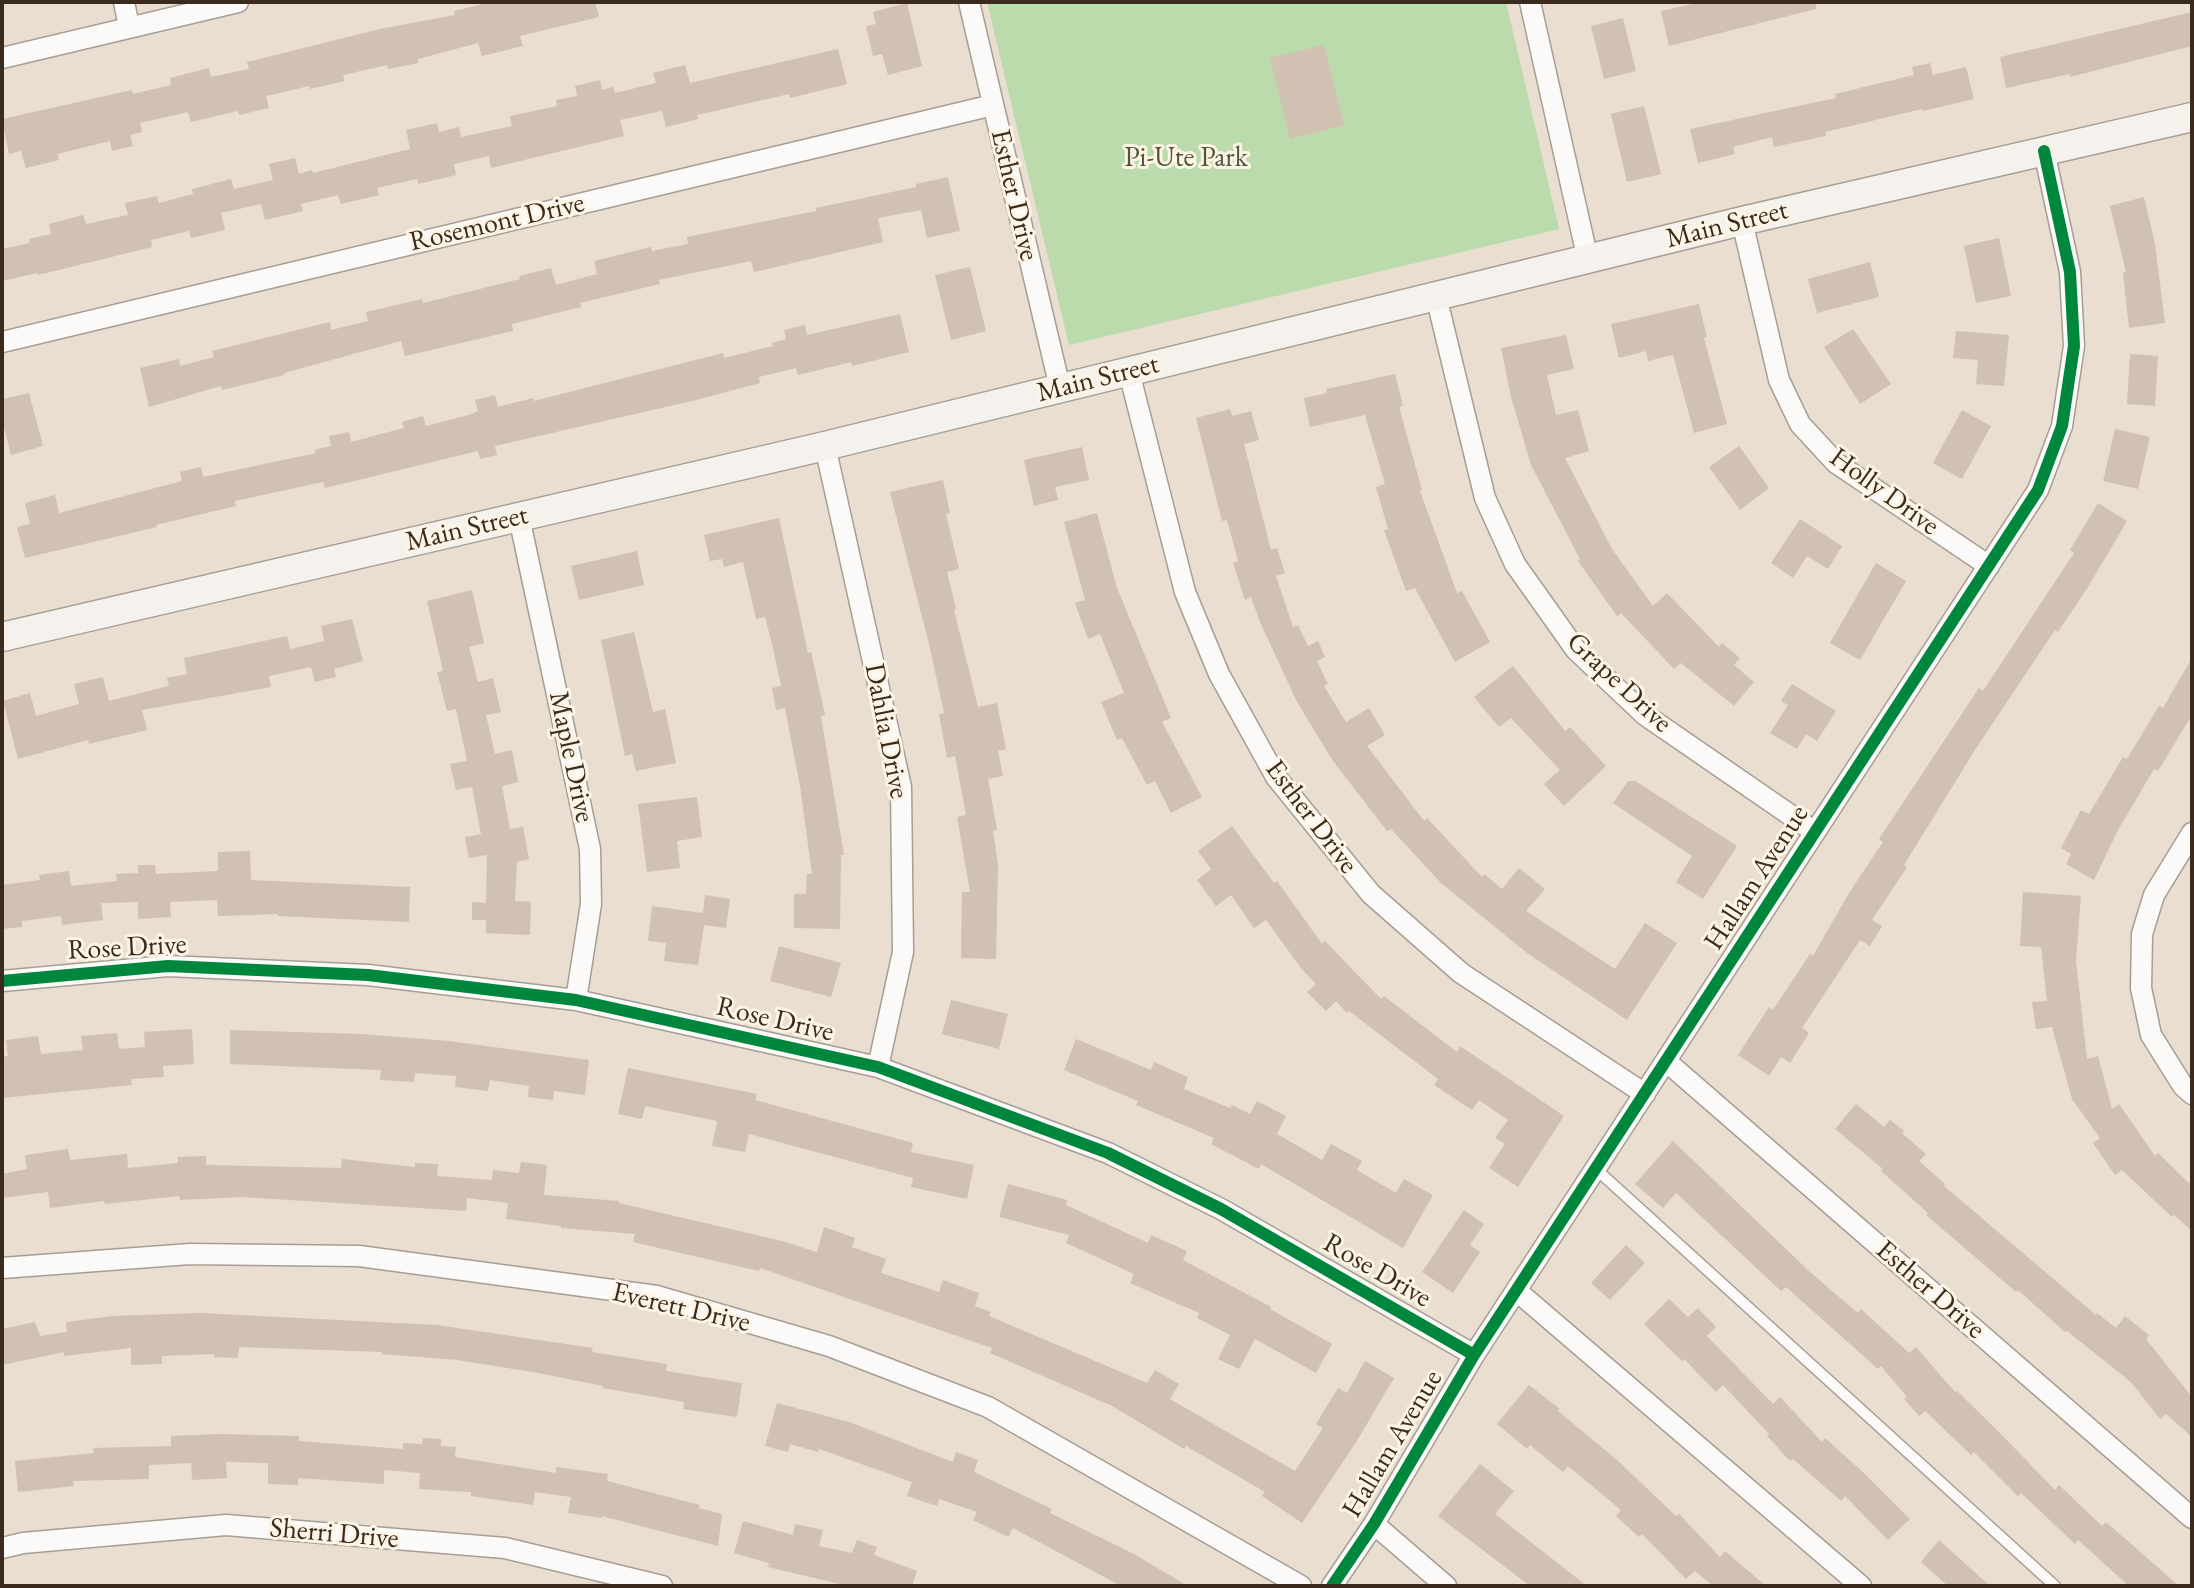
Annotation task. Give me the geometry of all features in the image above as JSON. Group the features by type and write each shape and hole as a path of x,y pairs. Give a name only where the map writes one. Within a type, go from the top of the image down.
{"main road":[{"name":"Main Street","path":"2,637 825,446 1742,221 2192,117"}],"street":[{"path":"124,2 129,27"},
{"path":"2,58 238,2"},
{"name":"Esther Drive","path":"969,2 1060,388"},
{"path":"1530,2 1588,260"},
{"name":"Rosemont Drive","path":"2,342 993,105"},
{"name":"Hallam Avenue","path":"1332,1586 1374,1524 1474,1355 1518,1292 2038,490 2062,426 2074,346 2070,272 2044,151"},
{"name":"Holly Drive","path":"1742,221 1779,380 1800,424 1836,463 1989,566"},
{"name":"Grape Drive","path":"1436,296 1485,498 1515,564 1576,650 1645,715 1815,832"},
{"name":"Esther Drive","path":"1129,372 1185,592 1219,674 1276,777 1371,894 1461,973 1645,1094"},
{"name":"Dahlia Drive","path":"825,446 901,787 903,952 878,1067"},
{"name":"Maple Drive","path":"519,517 590,849 591,904 576,1000"},
{"path":"2192,833 2154,895 2142,934 2141,988 2151,1035 2183,1086 2192,1094"},
{"name":"Rose Drive","path":"2,981 168,966 368,975 576,1000 878,1067 1108,1153 1221,1209 1474,1355"},
{"name":"Esther Drive","path":"1667,1062 2192,1518"},
{"name":"Everett Drive","path":"2,1268 190,1254 359,1256 657,1296 829,1346 988,1407 1301,1586"},
{"path":"1518,1292 1861,1586"},
{"path":"1374,1524 1446,1586"},
{"name":"Sherri Drive","path":"2,1548 23,1543 226,1525 505,1548 662,1586"}],"lane":[{"path":"1597,1170 2055,1586"}],"green space":[{"name":"Pi-Ute Park","path":"987,2 1506,2 1559,229 1069,345"}],"building":[{"path":"491,2 595,2 599,17 520,36 523,46 482,56 478,43 418,59 418,63 388,69 387,65 343,75 345,81 266,96 269,108 239,115 238,111 191,122 188,112 140,123 142,132 130,135 133,146 112,151 110,141 58,154 59,160 26,168 21,151 9,154 2,119 132,90 133,94 171,85 170,78 209,68 211,77 249,69 247,62 380,29 455,15 454,11"},
{"path":"1702,2 1816,2 1816,9 1669,46 1661,11"},
{"path":"907,3 922,66 888,75 882,54 873,56 866,26 876,24 873,12"},
{"path":"2192,12 2192,46 2070,77 2070,74 2006,88 2000,57"},
{"path":"1623,18 1636,71 1604,79 1591,26"},
{"path":"1324,45 1344,125 1290,139 1270,58"},
{"path":"838,49 847,84 697,115 698,119 666,127 662,111 620,120 624,136 491,168 489,156 454,164 456,175 418,184 417,179 377,188 379,195 341,204 338,195 301,204 303,211 265,220 261,204 221,213 225,230 191,238 189,231 151,240 152,247 2,281 2,249 30,243 29,239 51,234 49,224 83,215 86,224 128,215 125,203 157,196 159,203 193,194 192,189 231,179 234,189 273,180 269,164 295,158 299,174 312,170 313,173 410,149 406,130 437,123 439,132 459,127 461,137 512,126 510,116 557,106 556,100 577,96 575,86 600,80 602,90 613,87 615,93 656,83 653,73 685,65 690,83"},
{"path":"1930,63 1933,75 1966,67 1974,99 1825,132 1826,136 1774,147 1772,137 1733,147 1735,154 1698,163 1690,129 1836,98 1835,94 1914,75 1912,67"},
{"path":"1644,106 1661,174 1627,182 1611,114"},
{"path":"948,177 960,231 927,238 921,210 878,218 883,242 754,272 751,261 659,280 660,284 580,303 581,307 512,324 513,331 405,356 401,341 284,375 222,390 221,386 149,407 140,368 179,359 180,366 214,357 212,351 330,322 331,330 368,321 366,312 422,299 423,303 520,279 519,276 551,268 556,285 597,274 594,261 651,247 652,251 688,244 687,237 816,211 816,208 916,187 916,184"},
{"path":"2144,197 2155,244 2165,323 2129,328 2123,273 2126,272 2110,206"},
{"path":"1999,238 2011,296 1976,303 1964,246"},
{"path":"1870,262 1879,297 1817,313 1808,279"},
{"path":"970,267 986,331 951,340 935,275"},
{"path":"1699,304 1707,337 1704,338 1727,424 1694,433 1673,355 1648,361 1646,351 1619,358 1611,324"},
{"path":"900,314 909,352 798,375 796,368 759,377 760,383 696,400 495,446 497,455 480,459 478,451 325,488 323,482 235,501 236,506 25,558 17,527 30,524 25,503 55,495 59,513 182,481 180,472 201,467 203,477 316,453 315,450 331,446 329,436 349,432 351,442 404,428 402,422 423,416 426,426 469,415 478,411 475,400 495,395 498,407 533,398 534,401 723,353 724,358 773,346 772,343 786,339 784,330 805,325 807,335"},
{"path":"1853,329 1891,384 1860,404 1824,347"},
{"path":"1956,331 2009,335 2004,386 1976,384 1978,360 1953,358"},
{"path":"1566,335 1574,369 1547,375 1556,415 1578,410 1589,451 1565,458 1612,549 1653,606 1667,593 1719,647 1722,643 1740,658 1734,665 1754,682 1734,706 1681,663 1674,669 1621,613 1617,616 1578,561 1580,559 1531,465 1511,397 1501,348"},
{"path":"2130,354 2158,356 2155,406 2127,404"},
{"path":"1395,374 1403,406 1399,407 1420,491 1457,593 1462,591 1490,642 1455,662 1415,588 1406,591 1384,530 1388,529 1376,487 1385,484 1365,415 1310,427 1304,398 1327,393 1326,389"},
{"path":"29,393 43,446 11,455 2,419 2,399"},
{"path":"1230,409 1232,416 1251,411 1259,440 1244,444 1271,550 1277,548 1285,573 1276,576 1293,627 1298,625 1308,646 1318,641 1325,657 1317,661 1328,684 1324,686 1346,722 1369,708 1385,735 1367,746 1424,821 1427,818 1482,877 1484,874 1502,889 1519,868 1545,889 1526,911 1615,969 1645,923 1677,943 1627,1020 1527,953 1441,883 1391,829 1387,831 1333,761 1297,702 1251,597 1245,600 1233,563 1238,561 1227,520 1222,521 1196,418"},
{"path":"1962,410 1991,426 1962,479 1933,463"},
{"path":"2115,429 2150,437 2138,489 2103,481"},
{"path":"1739,446 1769,488 1740,510 1709,467"},
{"path":"1082,447 1089,480 1055,487 1058,500 1034,506 1024,460"},
{"path":"943,480 950,513 946,514 959,569 947,572 954,610 978,707 997,703 1006,749 998,751 1003,776 988,779 997,830 993,831 998,865 996,959 961,958 962,892 970,892 957,817 966,815 955,756 947,758 939,714 944,713 890,492"},
{"path":"2098,503 2127,521 2088,587 2058,632 2055,630 1975,750 1904,865 1907,867 1872,920 1882,926 1870,946 1860,940 1802,1028 1809,1033 1790,1063 1781,1057 1769,1076 1738,1055 1769,1007 1773,1010 1810,954 1813,956 1883,842 1879,839 1979,688 1983,691 2074,553 2070,550"},
{"path":"1097,513 1117,588 1171,718 1162,722 1202,797 1171,813 1155,781 1147,785 1122,738 1117,740 1101,702 1124,693 1100,634 1088,639 1075,603 1085,600 1064,522"},
{"path":"779,518 808,653 811,652 825,715 821,716 844,855 841,855 840,929 794,928 794,894 806,894 807,874 812,874 785,708 776,710 772,688 781,686 773,648 765,617 756,619 743,562 724,567 722,559 710,561 704,535"},
{"path":"1800,519 1842,546 1828,569 1807,556 1793,578 1771,563"},
{"path":"637,551 644,585 579,600 571,566"},
{"path":"1876,563 1906,581 1860,660 1830,643"},
{"path":"472,590 484,643 469,647 478,682 493,678 501,712 486,715 495,754 512,750 518,782 502,786 510,829 523,827 529,859 517,862 515,901 531,902 530,935 486,933 486,920 472,920 472,902 486,903 487,855 469,858 465,837 481,834 472,787 456,790 450,764 467,761 456,709 447,711 437,672 443,671 427,601"},
{"path":"352,619 363,661 334,669 336,677 315,682 311,667 269,676 271,687 142,710 147,730 89,744 88,740 18,759 3,701 30,693 36,716 79,704 74,684 103,677 109,701 169,686 167,678 187,674 184,658 287,636 290,649 324,641 321,626"},
{"path":"634,632 653,712 665,709 676,763 636,771 632,754 625,756 601,640"},
{"path":"2192,658 2192,715 2158,771 2154,769 2118,830 2094,880 2066,864 2071,854 2061,848 2081,810 2089,814 2123,757 2127,759 2159,706 2163,708"},
{"path":"1513,666 1565,731 1570,727 1606,766 1564,806 1544,784 1560,770 1511,718 1499,727 1474,697"},
{"path":"1792,684 1836,711 1817,741 1806,734 1797,749 1770,733 1788,705 1781,701"},
{"path":"1628,781 1635,781 1737,846 1703,899 1676,882 1692,856 1613,803"},
{"path":"697,797 702,837 677,841 680,868 647,872 638,804"},
{"path":"1232,826 1274,883 1277,881 1322,944 1325,941 1381,999 1384,996 1457,1052 1460,1046 1564,1116 1518,1187 1489,1168 1505,1144 1495,1138 1508,1120 1479,1100 1472,1110 1434,1085 1438,1079 1349,1011 1347,1013 1336,1001 1326,1011 1307,992 1316,984 1266,920 1254,928 1231,895 1216,906 1197,880 1211,869 1198,851"},
{"path":"250,851 251,880 410,887 409,922 278,914 218,916 217,900 170,902 171,917 138,919 138,902 101,903 103,920 62,925 61,916 22,921 22,927 2,929 2,885 40,880 39,875 69,871 71,886 117,881 116,874 138,873 138,865 155,865 156,874 218,871 218,852"},
{"path":"2023,892 2081,896 2076,961 2087,1059 2098,1056 2112,1109 2119,1104 2155,1156 2158,1153 2192,1186 2192,1231 2174,1215 2172,1217 2122,1170 2115,1175 2093,1143 2100,1138 2072,1099 2052,1027 2036,1029 2032,1002 2047,1001 2041,947 2020,946"},
{"path":"705,895 730,899 726,928 704,925 698,965 664,961 666,943 648,941 652,906 703,913"},
{"path":"779,946 841,963 831,997 770,981"},
{"path":"951,1000 1008,1014 999,1049 942,1034"},
{"path":"192,1029 194,1064 163,1066 164,1077 131,1079 132,1085 2,1098 2,1057 8,1056 6,1040 38,1036 41,1054 83,1050 81,1036 117,1033 119,1049 145,1047 144,1032"},
{"path":"230,1030 361,1034 449,1041 589,1060 585,1095 554,1091 553,1100 528,1097 529,1086 490,1080 488,1091 455,1087 456,1076 415,1073 414,1082 380,1080 381,1070 230,1064"},
{"path":"1076,1039 1151,1070 1154,1062 1188,1077 1184,1089 1230,1108 1232,1105 1250,1114 1257,1101 1286,1116 1277,1134 1322,1160 1331,1144 1362,1161 1357,1170 1396,1193 1404,1179 1433,1195 1403,1248 1261,1164 1259,1169 1211,1144 1214,1138 1064,1070"},
{"path":"628,1068 757,1094 755,1100 913,1143 911,1152 974,1165 967,1199 911,1187 913,1178 749,1134 745,1152 712,1146 717,1121 645,1106 642,1119 618,1114"},
{"path":"1856,1104 1884,1127 1890,1120 1904,1131 1902,1133 1926,1154 1919,1161 1944,1186 2096,1315 2116,1328 2125,1316 2149,1335 2146,1339 2192,1397 2192,1437 2166,1414 2160,1419 2131,1382 2065,1332 2018,1290 2016,1292 1926,1215 1928,1213 1881,1171 1883,1169 1835,1129"},
{"path":"1673,1141 1811,1273 1858,1313 1861,1309 1909,1353 1916,1347 1955,1392 2055,1490 2059,1485 2102,1526 2106,1522 2179,1586 2129,1586 2078,1540 2075,1544 2021,1493 2018,1496 1974,1452 1971,1455 1925,1411 1919,1416 1881,1366 1878,1369 1786,1287 1781,1291 1676,1193 1663,1208 1635,1184"},
{"path":"68,1149 70,1160 127,1154 128,1168 178,1163 178,1157 206,1156 206,1165 341,1168 342,1159 415,1167 415,1163 438,1164 437,1176 492,1180 493,1170 519,1173 521,1162 547,1165 544,1195 619,1201 817,1252 824,1227 855,1238 852,1247 886,1259 881,1273 939,1292 943,1280 979,1293 975,1306 991,1312 989,1316 1147,1383 1155,1370 1179,1384 1170,1399 1295,1471 1323,1428 1316,1424 1338,1388 1347,1393 1365,1361 1394,1378 1355,1444 1302,1523 1262,1496 1265,1492 1186,1446 1184,1449 1112,1406 990,1353 992,1348 760,1268 759,1271 633,1242 635,1234 561,1228 506,1219 508,1203 467,1198 466,1211 241,1197 180,1200 179,1196 50,1208 48,1192 2,1198 2,1174 27,1169 25,1155"},
{"path":"1008,1184 1067,1200 1066,1205 1148,1243 1151,1235 1187,1251 1183,1260 1332,1344 1316,1373 1255,1339 1239,1369 1218,1359 1230,1335 1197,1318 1199,1313 1130,1283 1134,1274 1066,1243 1069,1235 999,1217"},
{"path":"1464,1210 1484,1224 1470,1245 1480,1252 1453,1293 1422,1272"},
{"path":"1626,1245 1645,1263 1610,1300 1591,1283"},
{"path":"1669,1299 1688,1317 1698,1308 1716,1327 1707,1336 1773,1404 1780,1397 1822,1442 1825,1438 1910,1519 1888,1540 1845,1496 1841,1501 1793,1459 1790,1461 1723,1385 1716,1392 1644,1324"},
{"path":"200,1313 437,1325 593,1348 592,1352 667,1364 666,1371 742,1383 737,1417 683,1409 684,1402 533,1372 382,1352 239,1347 238,1358 214,1357 214,1354 162,1356 162,1364 131,1365 131,1348 64,1356 64,1352 2,1365 2,1329 35,1322 40,1336 67,1332 66,1322 113,1316"},
{"path":"1529,1385 1560,1409 1558,1411 1617,1460 1676,1516 1679,1514 1720,1557 1725,1551 1766,1586 1713,1586 1695,1571 1686,1579 1642,1534 1639,1537 1616,1516 1621,1510 1568,1466 1563,1472 1530,1445 1527,1449 1497,1424"},
{"path":"777,1403 849,1422 953,1462 956,1452 978,1460 974,1472 1052,1509 1050,1513 1132,1553 1188,1586 1121,1586 1013,1528 1008,1537 973,1520 977,1512 939,1499 937,1506 907,1496 912,1482 819,1449 818,1452 790,1444 788,1452 765,1446"},
{"path":"171,1436 299,1436 299,1441 403,1449 403,1443 422,1444 423,1438 441,1439 441,1446 456,1447 455,1457 556,1473 556,1467 608,1474 607,1481 700,1505 699,1508 722,1514 718,1546 602,1516 568,1513 571,1497 535,1492 533,1505 471,1496 471,1492 419,1489 420,1473 384,1470 384,1484 298,1478 298,1485 268,1484 268,1463 226,1462 227,1478 192,1480 191,1463 149,1465 149,1479 73,1481 74,1486 18,1492 15,1461 94,1453 93,1448 171,1446"},
{"path":"1480,1464 1514,1491 1495,1514 1587,1586 1530,1586 1438,1516"},
{"path":"743,1521 793,1535 795,1524 823,1530 819,1546 852,1553 857,1540 877,1547 874,1555 917,1571 912,1586 848,1586 768,1567 769,1563 734,1553"},
{"path":"1939,1540 1990,1586 1948,1586 1921,1562"}],"cycle path":[{"path":"1332,1586 1374,1524 1474,1355 2038,490 2062,426 2074,346 2070,272 2044,151"},
{"path":"2,981 168,966 368,975 576,1000 878,1067 1108,1153 1221,1209 1474,1355"}]}
